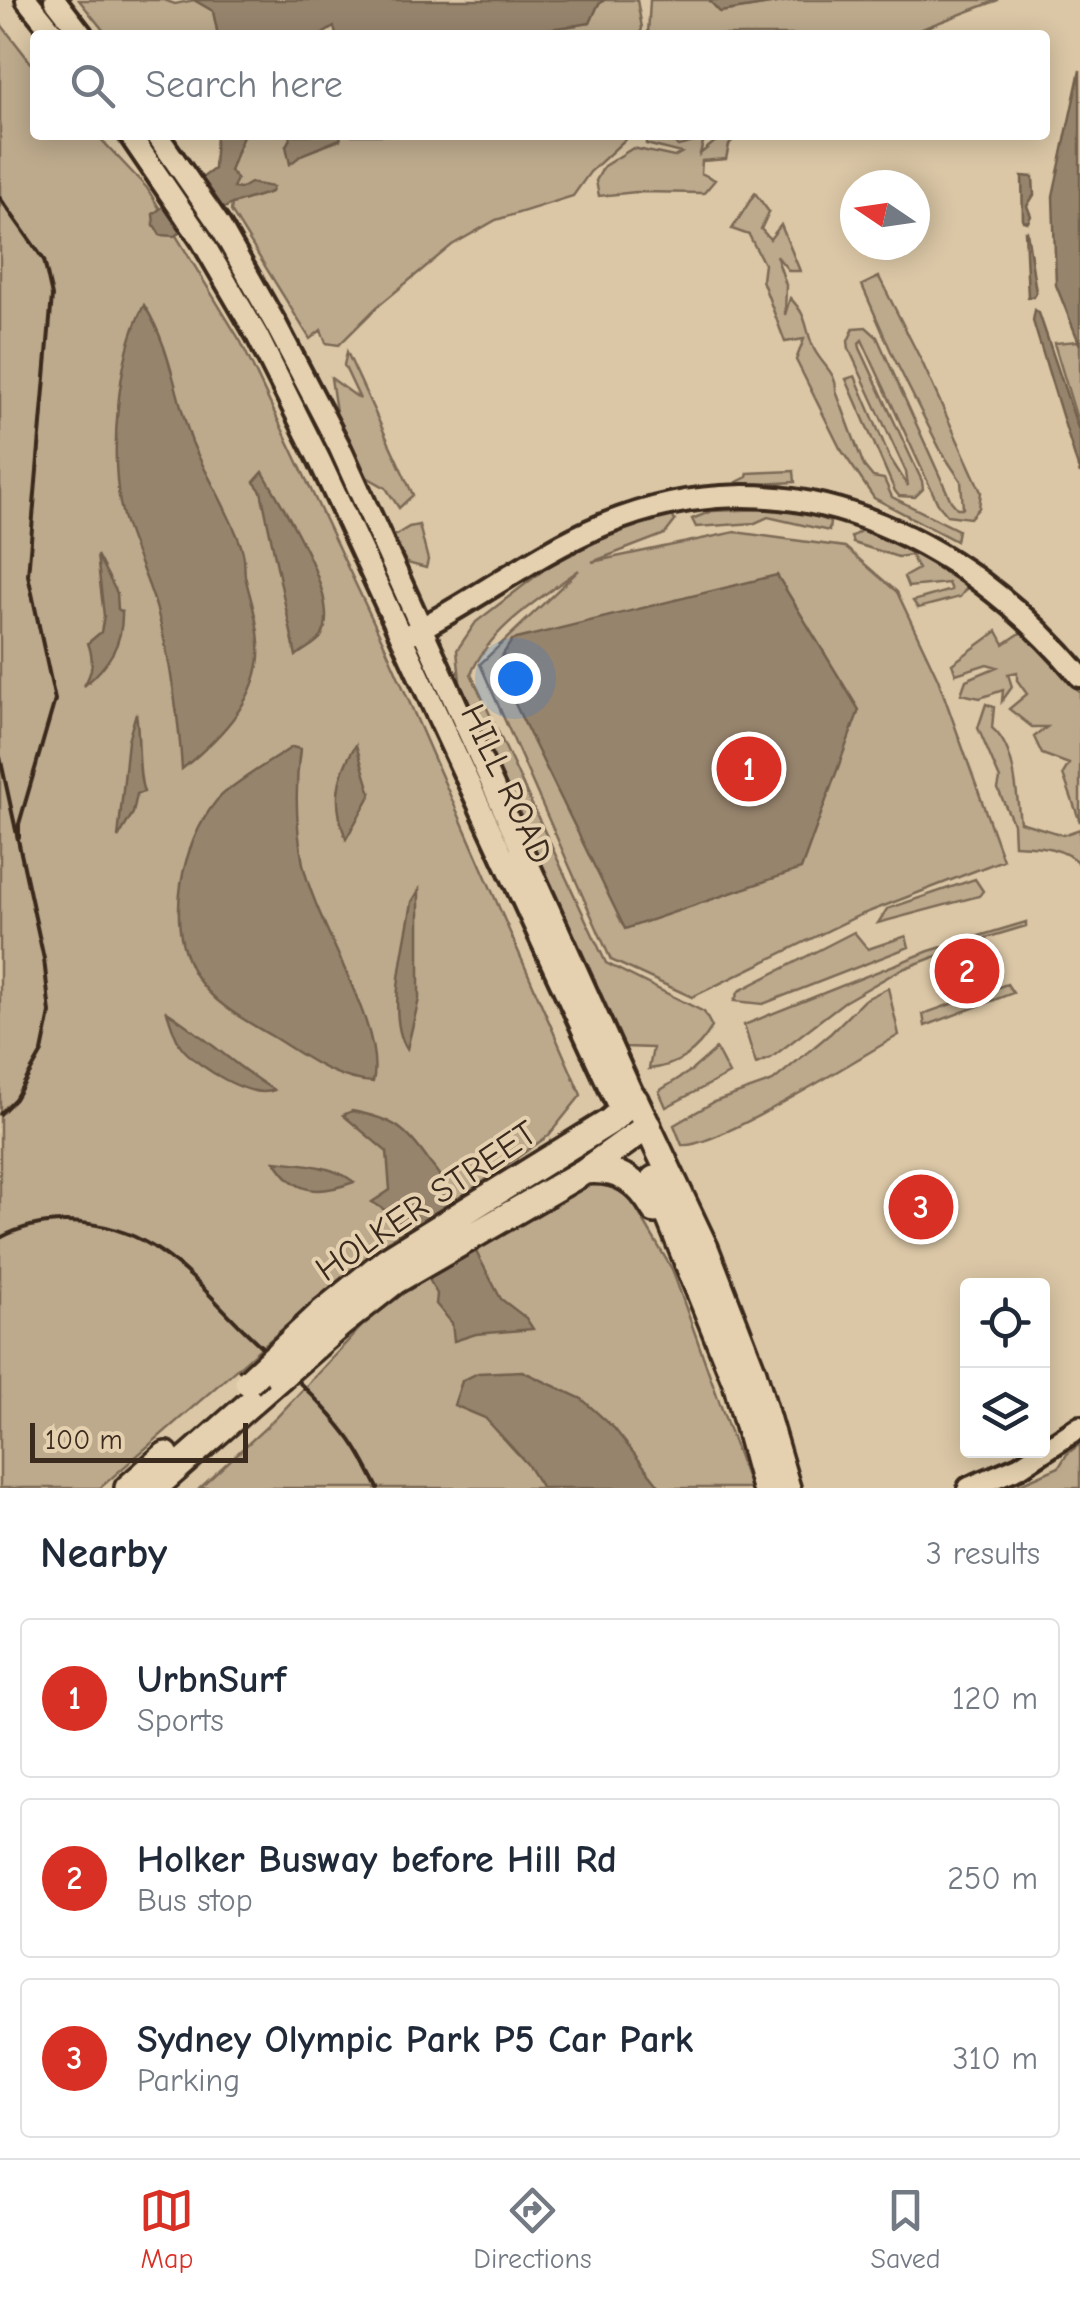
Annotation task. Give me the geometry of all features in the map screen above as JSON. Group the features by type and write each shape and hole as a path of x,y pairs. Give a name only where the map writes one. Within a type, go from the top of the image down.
{"main road":[{"name":"HILL ROAD","path":"628,1106 705,1248 746,1354 787,1488"},
{"name":"HOLKER STREET","path":"128,1488 248,1382 459,1214 628,1106"},
{"name":"HILL ROAD","path":"641,1131 688,1266 736,1382 765,1488"},
{"name":"HOLKER STREET","path":"391,1271 472,1239 641,1131"},
{"path":"585,1170 612,1172 635,1182 688,1266"},
{"name":"HOLKER STREET","path":"154,1488 279,1378 330,1319"}],"street":[{"path":"28,0 51,30"},
{"path":"55,0 78,30"},
{"name":"HILL ROAD","path":"134,140 201,239 257,334 516,833 628,1106"},
{"name":"HILL ROAD","path":"162,140 220,226 338,446 411,634"},
{"path":"411,634 575,538 644,510 701,500 786,499 871,518 944,554 1001,594 1080,676"},
{"path":"969,1488 1019,1467 1080,1427"}],"shaded area":[{"path":"79,0 164,0 175,4 194,0 213,11 217,30 103,30"},
{"path":"194,0 604,0 590,23 533,30 217,30 213,11"},
{"path":"604,0 637,0 641,30 534,30 590,23"},
{"path":"650,0 709,0 720,12 795,0 998,0 919,30 648,30"},
{"path":"709,0 794,0 720,12"},
{"path":"0,23 30,62 30,140 102,140 147,188 241,342 384,644 581,1095 548,1136 464,1195 396,1235 100,1488 0,1488"},
{"path":"1080,70 1080,345 1056,285 1053,196"},
{"path":"216,140 241,140 230,171 237,179 233,188 250,183 273,187 271,192 232,204 174,236 160,235 153,214 214,169"},
{"path":"241,140 289,140 286,146 303,154 340,140 625,140 590,172 573,196 496,220 452,245 377,307 339,345 326,343 321,330 310,339 231,211 232,204 271,192 233,188 230,171"},
{"path":"289,140 338,140 303,154 290,164 286,146"},
{"path":"646,140 673,140 678,146 704,140 700,154 717,140 733,140 726,159 702,161 701,173 715,180 704,193 599,196 596,181 604,166 633,148 674,157 681,153 646,144"},
{"path":"1022,176 1033,177 1028,222 1023,221"},
{"path":"755,193 769,212 761,229 770,239 781,225 800,271 789,271 776,255 786,285 785,315 790,298 803,317 814,349 834,379 864,466 873,477 884,479 892,497 958,530 956,541 874,498 840,448 796,360 804,339 785,342 762,280 764,264 749,235 732,229"},
{"path":"1025,231 1036,292 1034,297 1028,297"},
{"path":"879,277 981,492 979,508 970,518 947,515 938,504 862,340 860,348 922,481 923,489 915,497 899,496 895,491 846,379 855,376 890,458 908,486 906,472 849,349 854,328 866,327 877,337 951,501 957,508 963,508 961,481 941,451 893,356 862,285"},
{"path":"144,305 167,355 192,442 240,542 258,634 258,662 246,698 211,744 182,769 166,648 118,493 116,439 122,379 127,351"},
{"path":"1035,310 1080,434 1080,474 1033,321"},
{"path":"1078,341 1080,345 1080,429 1054,343"},
{"path":"347,352 413,495 399,508 386,488 358,472 338,425 331,378 360,399 344,365"},
{"path":"794,471 795,482 737,482 748,473"},
{"path":"263,472 308,554 324,601 326,621 321,637 296,656 261,491 254,482"},
{"path":"794,508 830,522 829,531 768,517 755,523 696,527 692,519 712,511"},
{"path":"671,513 675,521 665,534 592,562 735,532 845,547 897,592 938,679 1003,860 858,916 692,997 611,960 480,664 579,570 503,629 490,642 471,674 606,963 704,1012 712,1027 686,1056 649,1069 653,1048 625,1047 599,998 517,806 461,691 457,650 476,622 554,562 587,543 606,538 612,529"},
{"path":"419,525 428,560 426,568 407,563 391,538"},
{"path":"867,527 926,554 969,585 960,597 918,608 913,601 951,590 948,583 908,587 904,577 918,569 911,555 898,557 853,543 851,537"},
{"path":"97,555 117,593 122,624 112,654 84,686 92,665 88,643 101,632 104,616"},
{"path":"777,575 859,710 801,869 625,929 496,665 512,640"},
{"path":"1028,628 1080,692 1080,822 1063,774 1069,764 1042,754 1034,737 1047,727 1032,727 1009,709 1027,694 1017,680 1017,672 1008,674 1012,687 1002,701 1003,690 980,698 961,694 966,680 997,667 987,664 956,674 952,664 997,631 1004,644"},
{"path":"986,704 994,707 992,728 1010,759 1020,822 1063,835 1080,829 1080,865 1058,851 1014,845 1013,823 998,789 1000,779 978,728"},
{"path":"136,713 144,792 137,794 133,813 118,838 128,741"},
{"path":"356,745 371,794 346,839 338,791"},
{"path":"292,747 300,749 297,806 303,864 369,1033 373,1082 332,1072 238,1016 201,983 185,953 180,931 181,884 204,818 223,794"},
{"path":"975,879 983,891 979,896 878,923 887,909"},
{"path":"419,890 419,999 407,1049 401,1035 397,998 412,902"},
{"path":"1026,922 1026,926 900,970 844,1002 771,1058 756,1064 744,1025 929,951"},
{"path":"854,932 868,949 906,936 909,947 763,1004 734,1001 739,991"},
{"path":"1007,984 1013,993 925,1026 923,1014"},
{"path":"888,988 899,1035 755,1117 699,1142 682,1145 674,1125 714,1102 773,1081 864,1000"},
{"path":"167,1012 274,1090 264,1092 239,1086 201,1064 180,1045"},
{"path":"716,1049 729,1074 666,1107 659,1091"},
{"path":"352,1111 389,1122 414,1141 440,1176 444,1191 501,1299 526,1318 533,1329 476,1334 454,1341 452,1323 436,1304 437,1294 396,1217 372,1202 390,1190 387,1152 343,1115"},
{"path":"275,1161 327,1169 354,1182 330,1189 309,1189 291,1180"},
{"path":"585,1171 630,1198 672,1269 750,1488 200,1488 276,1418 376,1311"},
{"path":"522,1371 582,1399 614,1428 661,1488 542,1488 527,1464 485,1418 454,1405 462,1381 478,1373"},
{"path":"1080,1444 1080,1488 1011,1488 1059,1467"}],"railway":[{"path":"0,198 44,260 52,296 28,575 55,700 19,824 19,837"},
{"path":"0,757 44,959 50,1013 42,1052 15,1099 0,1114"},
{"path":"0,1238 40,1224 82,1223 124,1233 161,1252 323,1407 352,1441 378,1488"}],"place":[{"name":"UrbnSurf","path":"749,769"},
{"name":"Holker Busway before Hill Rd","path":"967,971"},
{"name":"Sydney Olympic Park P5 Car Park","path":"921,1207"}]}
